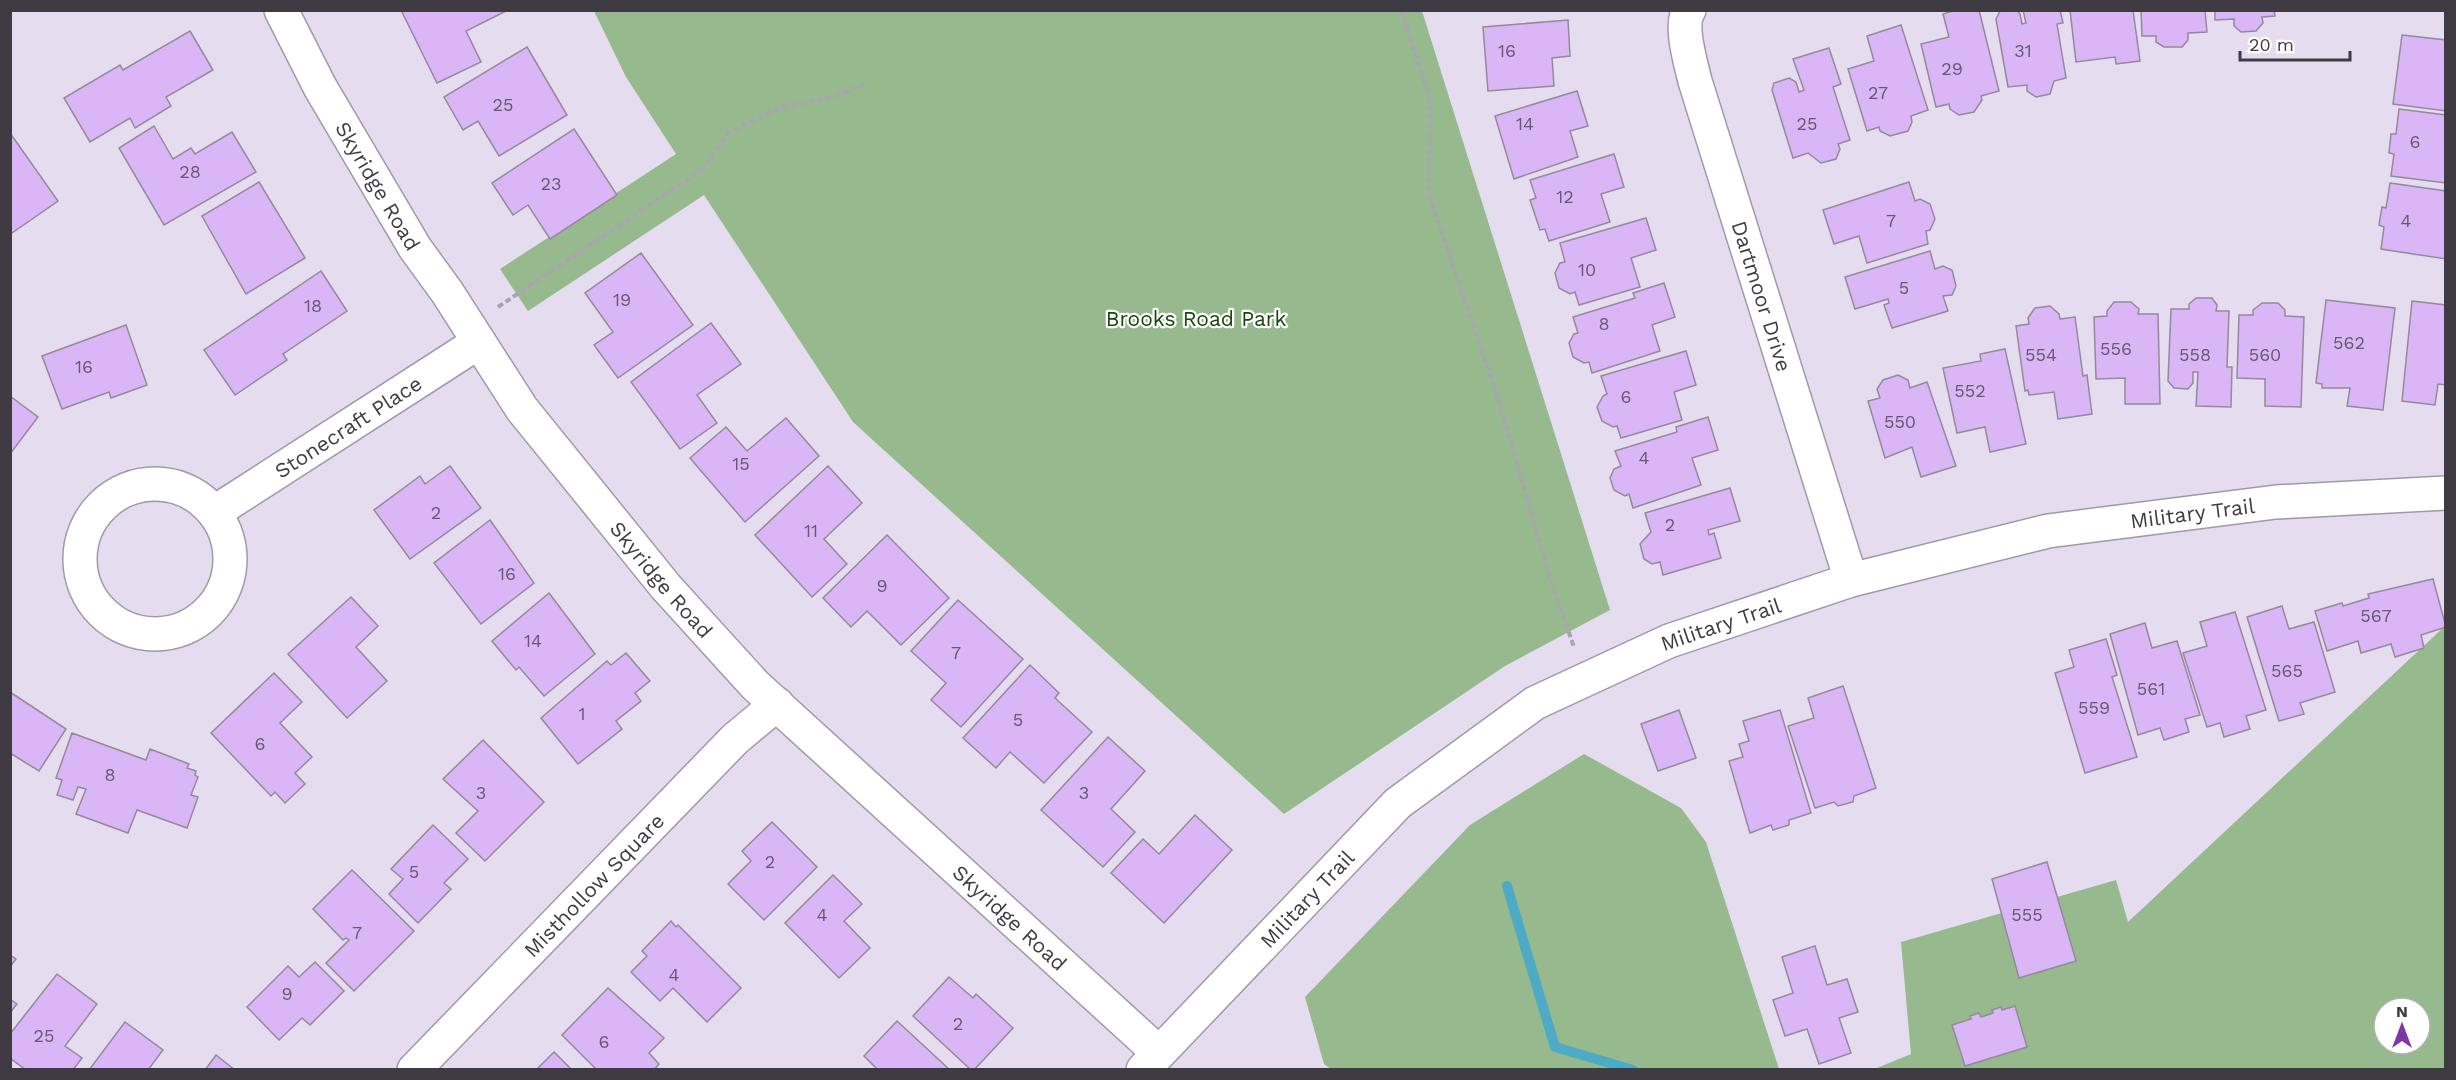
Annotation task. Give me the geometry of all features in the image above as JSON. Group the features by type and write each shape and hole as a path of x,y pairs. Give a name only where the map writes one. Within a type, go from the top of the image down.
{"street":[{"name":"Skyridge Road","path":"281,10 320,87 389,204 522,409 666,587 724,654 1151,1061"},
{"name":"Dartmoor Drive","path":"1689,10 1686,14 1685,38 1695,81 1851,580"},
{"name":"Stonecraft Place","path":"215,512 474,334"},
{"path":"145,483 172,485 196,494 215,512 227,533 231,556 228,580 218,602 202,618 181,630 158,634 134,631 112,621 95,605 83,581 80,556 83,538 85,530 99,508 120,491 145,483"},
{"name":"Military Trail","path":"1151,1061 1398,803 1535,703 1669,641 1851,580 2048,531 2276,502 2445,493"},
{"name":"Misthollow Square","path":"414,1070 735,739 777,704"}],"path":[{"path":"1401,10 1430,100 1429,195 1498,398 1551,582 1585,679"},
{"path":"474,334 704,168 729,132 783,107 833,97 865,84"}],"green space":[{"name":"Brooks Road Park","path":"594,11 1422,11 1610,610 1505,666 1284,814 853,422 704,195 528,311 500,269 676,154 626,77"},
{"path":"2445,626 2445,1069 1872,1070 1911,1054 1901,942 2116,880 2128,922"},
{"path":"1584,754 1681,808 1706,842 1779,1069 1332,1070 1324,1064 1305,997 1470,825"}],"building":[{"path":"401,10 508,10 466,31 481,62 437,83"},
{"path":"1956,10 1979,10 1999,91 1981,96 1982,100 1974,112 1959,115 1950,109 1949,104 1936,107 1921,44 1949,37 1943,14"},
{"path":"2017,10 2022,24 2026,23 2023,10 2060,10 2063,23 2057,24 2066,78 2054,81 2050,94 2036,97 2027,91 2027,85 2008,87 1996,19 2000,11"},
{"path":"2070,10 2133,10 2140,61 2116,64 2115,57 2076,62"},
{"path":"2141,10 2205,10 2207,32 2188,33 2188,40 2182,47 2164,47 2156,42 2156,36 2142,36"},
{"path":"2215,10 2274,10 2275,16 2262,17 2263,23 2256,31 2241,32 2234,26 2234,19 2215,20"},
{"path":"1568,20 1570,56 1552,58 1554,86 1488,91 1483,27"},
{"path":"1901,25 1928,110 1911,116 1912,122 1908,131 1890,136 1880,131 1879,127 1867,131 1848,69 1874,61 1867,36"},
{"path":"190,31 213,70 166,97 171,106 135,128 130,118 90,142 64,98 120,65 123,70"},
{"path":"2402,35 2446,40 2446,111 2393,104"},
{"path":"527,47 567,115 499,156 478,121 463,130 444,97"},
{"path":"1829,48 1841,84 1833,87 1850,140 1838,144 1840,149 1836,159 1821,163 1808,153 1793,158 1772,90 1774,83 1789,78 1796,82 1799,92 1804,90 1793,59"},
{"path":"1577,91 1588,126 1570,131 1578,157 1514,179 1495,116"},
{"path":"2399,109 2446,115 2446,183 2391,176 2394,154 2389,153 2391,134 2396,134"},
{"path":"154,126 173,159 191,148 195,154 232,132 256,172 164,225 119,148"},
{"path":"574,129 617,195 550,239 528,205 513,215 492,183"},
{"path":"10,133 58,201 12,233 10,232"},
{"path":"1614,154 1624,187 1601,194 1610,222 1549,241 1545,229 1540,230 1530,200 1536,198 1530,180"},
{"path":"259,182 305,258 246,294 202,216"},
{"path":"1909,182 1915,201 1920,199 1930,204 1935,219 1930,230 1926,231 1928,244 1867,263 1859,236 1834,244 1823,210"},
{"path":"2390,183 2446,191 2446,259 2381,249 2384,227 2379,225 2382,207 2386,208"},
{"path":"1646,218 1656,250 1631,258 1640,287 1579,305 1575,292 1570,294 1559,288 1555,273 1560,263 1565,262 1560,243"},
{"path":"1930,251 1935,269 1943,266 1952,270 1956,286 1952,295 1943,296 1948,311 1892,328 1884,305 1889,303 1888,299 1855,309 1845,277"},
{"path":"641,253 693,325 618,378 594,345 613,332 585,293"},
{"path":"321,271 347,311 283,354 287,360 235,395 204,350"},
{"path":"1664,283 1675,317 1652,325 1660,351 1592,373 1589,362 1584,363 1573,357 1569,343 1574,334 1578,333 1573,317 1635,298 1633,293"},
{"path":"2196,298 2212,298 2217,305 2216,311 2229,311 2227,367 2232,367 2231,407 2196,406 2198,372 2193,372 2193,383 2188,389 2174,388 2168,381 2171,309 2189,309 2189,304"},
{"path":"2326,300 2395,308 2383,410 2347,406 2350,388 2322,388 2322,384 2316,383"},
{"path":"2412,301 2446,305 2446,385 2438,384 2435,405 2402,401"},
{"path":"2114,302 2131,302 2139,309 2138,314 2158,314 2160,404 2125,404 2125,378 2096,379 2094,317 2107,316 2107,311"},
{"path":"2262,303 2278,303 2285,310 2285,316 2304,317 2301,407 2265,406 2265,379 2237,378 2239,315 2253,315 2253,310"},
{"path":"2050,306 2059,314 2060,319 2075,317 2083,376 2087,375 2092,414 2058,419 2054,392 2029,395 2028,390 2025,391 2016,326 2029,324 2028,318 2035,308"},
{"path":"711,323 741,364 697,395 717,423 680,449 631,382"},
{"path":"126,325 147,385 111,398 109,392 62,409 42,356"},
{"path":"2005,349 2026,444 1990,452 1985,427 1957,433 1943,368 1981,361 1980,354"},
{"path":"1686,351 1696,385 1674,392 1682,420 1621,438 1617,426 1613,427 1602,421 1597,407 1603,396 1607,394 1601,376"},
{"path":"1898,375 1908,380 1910,388 1927,382 1956,466 1921,477 1912,447 1885,458 1868,401 1880,398 1877,389 1883,380"},
{"path":"10,396 38,417 10,454"},
{"path":"1708,417 1718,450 1692,458 1701,485 1633,508 1629,494 1625,496 1614,490 1610,478 1614,469 1621,466 1615,451 1677,432 1676,427"},
{"path":"786,418 819,456 745,522 690,458 726,427 747,451"},
{"path":"450,466 481,508 410,559 374,510 420,476 425,484"},
{"path":"828,466 862,503 824,539 847,564 812,597 755,535"},
{"path":"1730,488 1740,521 1708,530 1709,535 1714,533 1721,558 1663,575 1660,562 1652,564 1644,559 1640,544 1651,532 1645,513"},
{"path":"490,520 534,583 481,624 434,563"},
{"path":"887,535 949,598 901,645 867,611 851,627 823,598"},
{"path":"2433,579 2446,627 2421,635 2424,648 2395,657 2391,644 2361,653 2358,641 2327,651 2315,611 2369,598 2368,594"},
{"path":"549,593 595,654 544,696 519,667 516,670 492,641"},
{"path":"351,597 378,626 356,647 387,681 347,718 288,654"},
{"path":"958,600 1023,659 961,727 931,700 946,683 911,651"},
{"path":"2282,606 2289,629 2314,622 2335,692 2300,703 2304,714 2279,721 2247,617"},
{"path":"2235,612 2266,710 2246,716 2250,729 2224,737 2220,723 2207,727 2183,653 2207,646 2200,622"},
{"path":"2145,623 2152,648 2177,641 2200,715 2185,719 2189,732 2164,740 2160,728 2138,735 2110,634"},
{"path":"2106,639 2117,675 2112,677 2137,757 2085,773 2055,673 2074,667 2069,650"},
{"path":"626,653 650,681 635,693 641,701 616,721 622,729 578,764 541,718 607,661 611,665"},
{"path":"1030,665 1059,693 1055,698 1092,732 1044,783 1010,752 996,768 963,738"},
{"path":"274,673 302,702 280,723 312,757 295,773 305,784 285,803 275,792 271,796 211,733"},
{"path":"1843,686 1876,788 1854,796 1853,802 1838,806 1834,802 1815,808 1788,726 1814,718 1808,698"},
{"path":"10,692 66,729 39,771 10,753"},
{"path":"1679,710 1696,758 1658,771 1641,724"},
{"path":"1780,710 1811,813 1789,820 1789,825 1773,830 1771,825 1750,833 1729,761 1743,757 1739,744 1749,741 1743,721"},
{"path":"72,733 146,760 150,749 189,764 187,768 196,771 195,775 198,777 191,795 198,797 187,828 137,810 128,833 76,814 86,789 78,787 73,800 57,795 62,780 56,778"},
{"path":"1108,737 1145,771 1111,809 1135,832 1103,867 1041,810"},
{"path":"483,740 544,802 485,861 456,833 478,811 443,779"},
{"path":"1195,815 1232,850 1164,923 1111,873 1143,839 1159,854"},
{"path":"772,822 817,867 764,920 728,884 751,861 742,851"},
{"path":"433,825 468,859 444,883 451,889 418,923 389,894 403,879 391,869"},
{"path":"2047,862 2076,961 2019,978 1992,879"},
{"path":"352,870 414,931 354,991 326,963 349,940 346,938 343,940 313,909"},
{"path":"833,875 862,904 844,921 870,948 839,978 785,923"},
{"path":"671,921 676,927 678,925 741,988 707,1022 673,988 660,1001 631,972 647,956 642,951"},
{"path":"1815,946 1827,985 1847,979 1858,1012 1839,1018 1851,1053 1819,1064 1807,1029 1785,1036 1773,1000 1793,993 1782,957"},
{"path":"10,955 16,959 10,967"},
{"path":"315,962 344,991 310,1025 302,1018 279,1040 247,1007 288,966 299,977"},
{"path":"57,974 97,1004 65,1046 82,1058 73,1070 26,1070 10,1058 10,1034"},
{"path":"949,977 973,998 976,994 1013,1028 974,1070 971,1070 913,1016"},
{"path":"608,988 664,1038 649,1053 659,1064 654,1070 597,1070 562,1035"},
{"path":"10,999 17,1004 10,1013"},
{"path":"2015,1006 2027,1047 1965,1066 1952,1025 1971,1019 1970,1016 1979,1013 1981,1017 2001,1007 2002,1010"},
{"path":"897,1021 950,1070 878,1070 864,1056"},
{"path":"125,1022 163,1050 148,1070 89,1070"},
{"path":"554,1052 572,1070 536,1070"},
{"path":"216,1055 235,1070 205,1070"}],"waterway":[{"path":"1507,886 1555,1047 1633,1070"}]}
